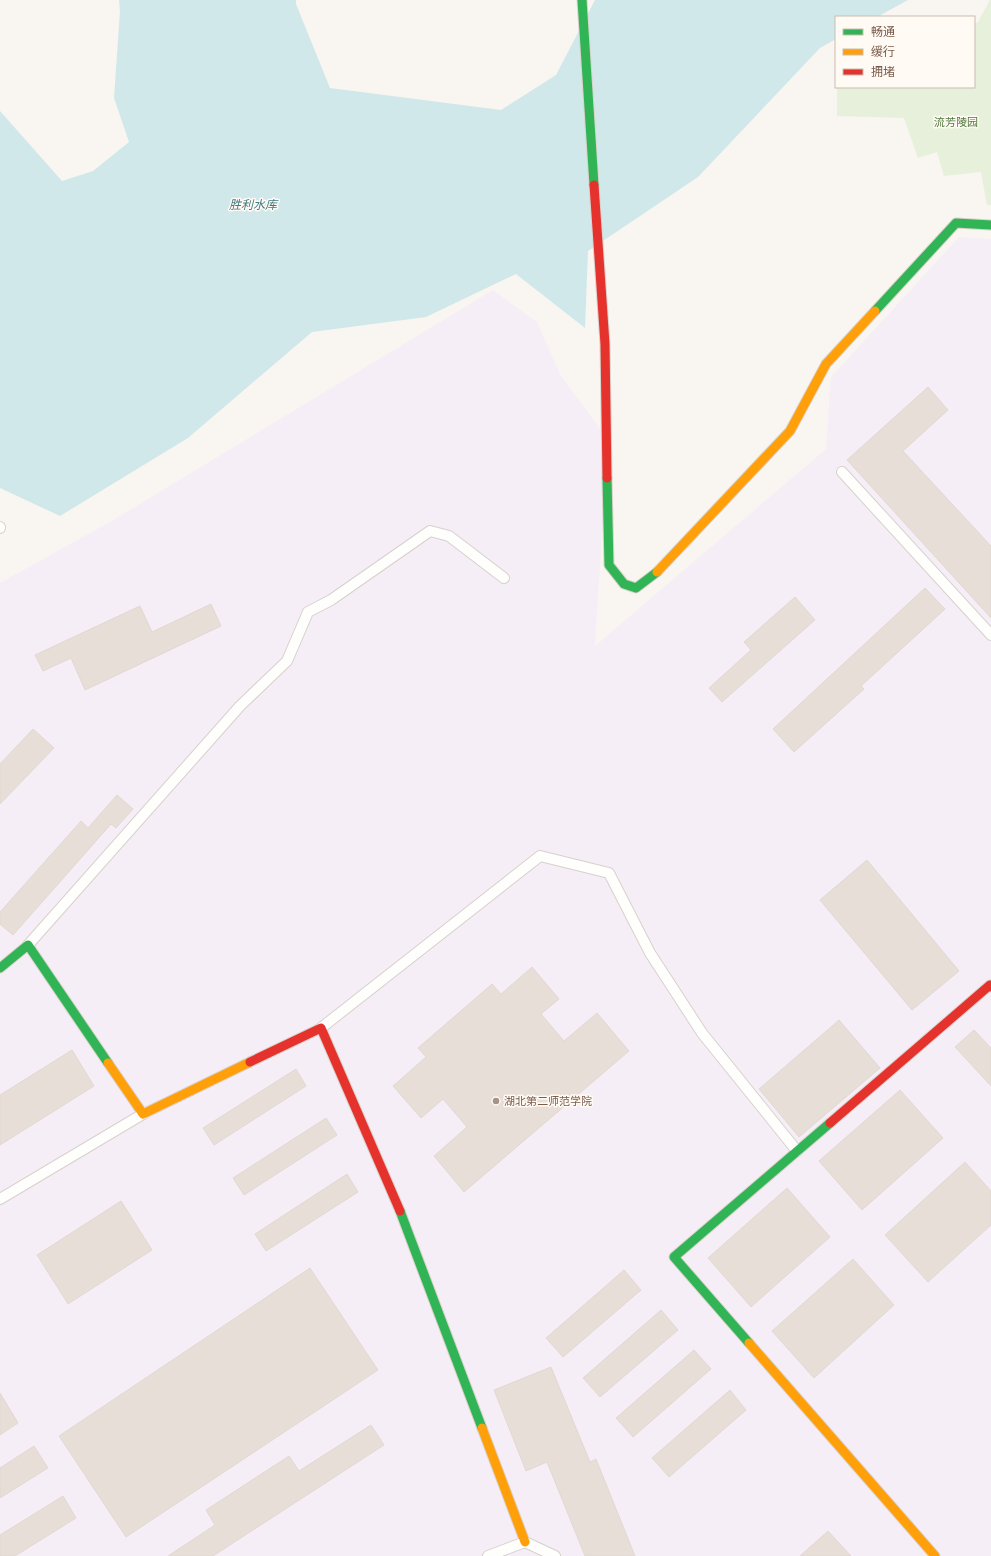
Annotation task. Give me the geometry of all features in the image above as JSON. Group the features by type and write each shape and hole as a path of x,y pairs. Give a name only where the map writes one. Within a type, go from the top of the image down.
{"street":[{"path":"582,0 605,344 609,565 624,584 636,588 660,570 790,431 826,364 956,223 991,225"},
{"path":"842,472 991,635"},
{"path":"0,968 4,963 28,946 240,706 287,661 308,612 331,600 430,532 449,536 504,578"},
{"path":"0,1199 143,1114 321,1028 540,856 609,873 650,953 702,1033 797,1151"},
{"path":"28,946 143,1114"},
{"path":"935,1556 674,1257 991,985"},
{"path":"321,1028 393,1193 525,1542 555,1556"},
{"path":"488,1556 525,1542"}],"shaded area":[{"name":"湖北第二师范学院","path":"959,237 991,239 991,1556 0,1556 0,583 115,519 493,290 537,322 560,374 608,440 595,646 826,449 831,377"}],"green space":[{"name":"流芳陵园","path":"991,0 991,205 987,205 981,172 944,176 937,152 918,158 904,118 837,116 837,88 975,88 975,24 978,22"}],"water":[{"name":"胜利水库","path":"119,0 296,0 296,4 330,88 501,110 556,75 595,0 908,0 879,16 835,16 835,40 820,48 698,177 588,251 585,328 516,274 426,317 312,332 188,438 60,516 0,488 0,111 62,181 93,171 129,142 114,98 120,11"}],"building":[{"path":"928,387 948,410 903,451 991,546 991,618 847,460"},
{"path":"925,588 945,609 861,686 864,689 794,752 773,729"},
{"path":"795,597 815,620 722,702 709,688 751,650 744,642"},
{"path":"211,604 221,626 85,690 71,658 43,671 35,655 140,606 152,632"},
{"path":"33,729 54,748 0,804 0,764"},
{"path":"117,795 133,809 116,828 111,824 13,935 0,924 0,912 81,821 88,828"},
{"path":"867,860 959,971 912,1010 820,900"},
{"path":"532,967 559,999 541,1014 564,1041 597,1013 629,1051 464,1192 434,1156 467,1127 443,1099 421,1118 393,1086 426,1057 418,1048 492,984 501,994"},
{"path":"839,1020 880,1068 799,1137 759,1089"},
{"path":"974,1030 991,1048 991,1086 955,1047"},
{"path":"72,1050 94,1086 0,1145 0,1095"},
{"path":"296,1069 306,1086 214,1145 203,1128"},
{"path":"900,1090 943,1138 862,1210 819,1161"},
{"path":"326,1118 337,1135 244,1195 233,1178"},
{"path":"965,1162 991,1191 991,1225 928,1282 885,1235"},
{"path":"347,1174 358,1192 266,1251 255,1234"},
{"path":"787,1188 830,1237 751,1307 708,1258"},
{"path":"121,1201 152,1250 68,1304 37,1255"},
{"path":"853,1259 894,1305 814,1378 772,1331"},
{"path":"310,1268 378,1370 126,1537 59,1436"},
{"path":"624,1270 641,1290 563,1357 546,1338"},
{"path":"661,1310 678,1330 600,1397 583,1378"},
{"path":"694,1350 711,1369 633,1437 616,1418"},
{"path":"551,1367 590,1462 596,1459 635,1556 585,1556 547,1462 526,1471 494,1390"},
{"path":"730,1390 746,1410 669,1477 652,1458"},
{"path":"0,1393 18,1423 0,1435"},
{"path":"371,1425 384,1445 213,1556 168,1556 215,1525 206,1510 289,1456 299,1471"},
{"path":"34,1446 48,1468 0,1498 0,1468"},
{"path":"63,1496 76,1518 15,1556 0,1556 0,1535"},
{"path":"828,1531 851,1556 800,1556"}],"traffic: fast":[{"path":"582,0 594,185"},
{"path":"875,311 956,223 991,225"},
{"path":"607,478 609,565 624,584 636,588 657,572"},
{"path":"0,968 28,945 108,1063"},
{"path":"749,1343 674,1257 830,1123"},
{"path":"400,1211 482,1428"}],"traffic: slow":[{"path":"657,572 790,431 826,364 875,311"},
{"path":"108,1063 143,1114 250,1062"},
{"path":"749,1343 935,1556"},
{"path":"482,1428 525,1542"}],"traffic: jam":[{"path":"594,185 605,344 607,478"},
{"path":"830,1123 990,985 991,987"},
{"path":"250,1062 321,1028 400,1211"}],"place":[{"name":"湖北第二师范学院","path":"496,1101"}]}
